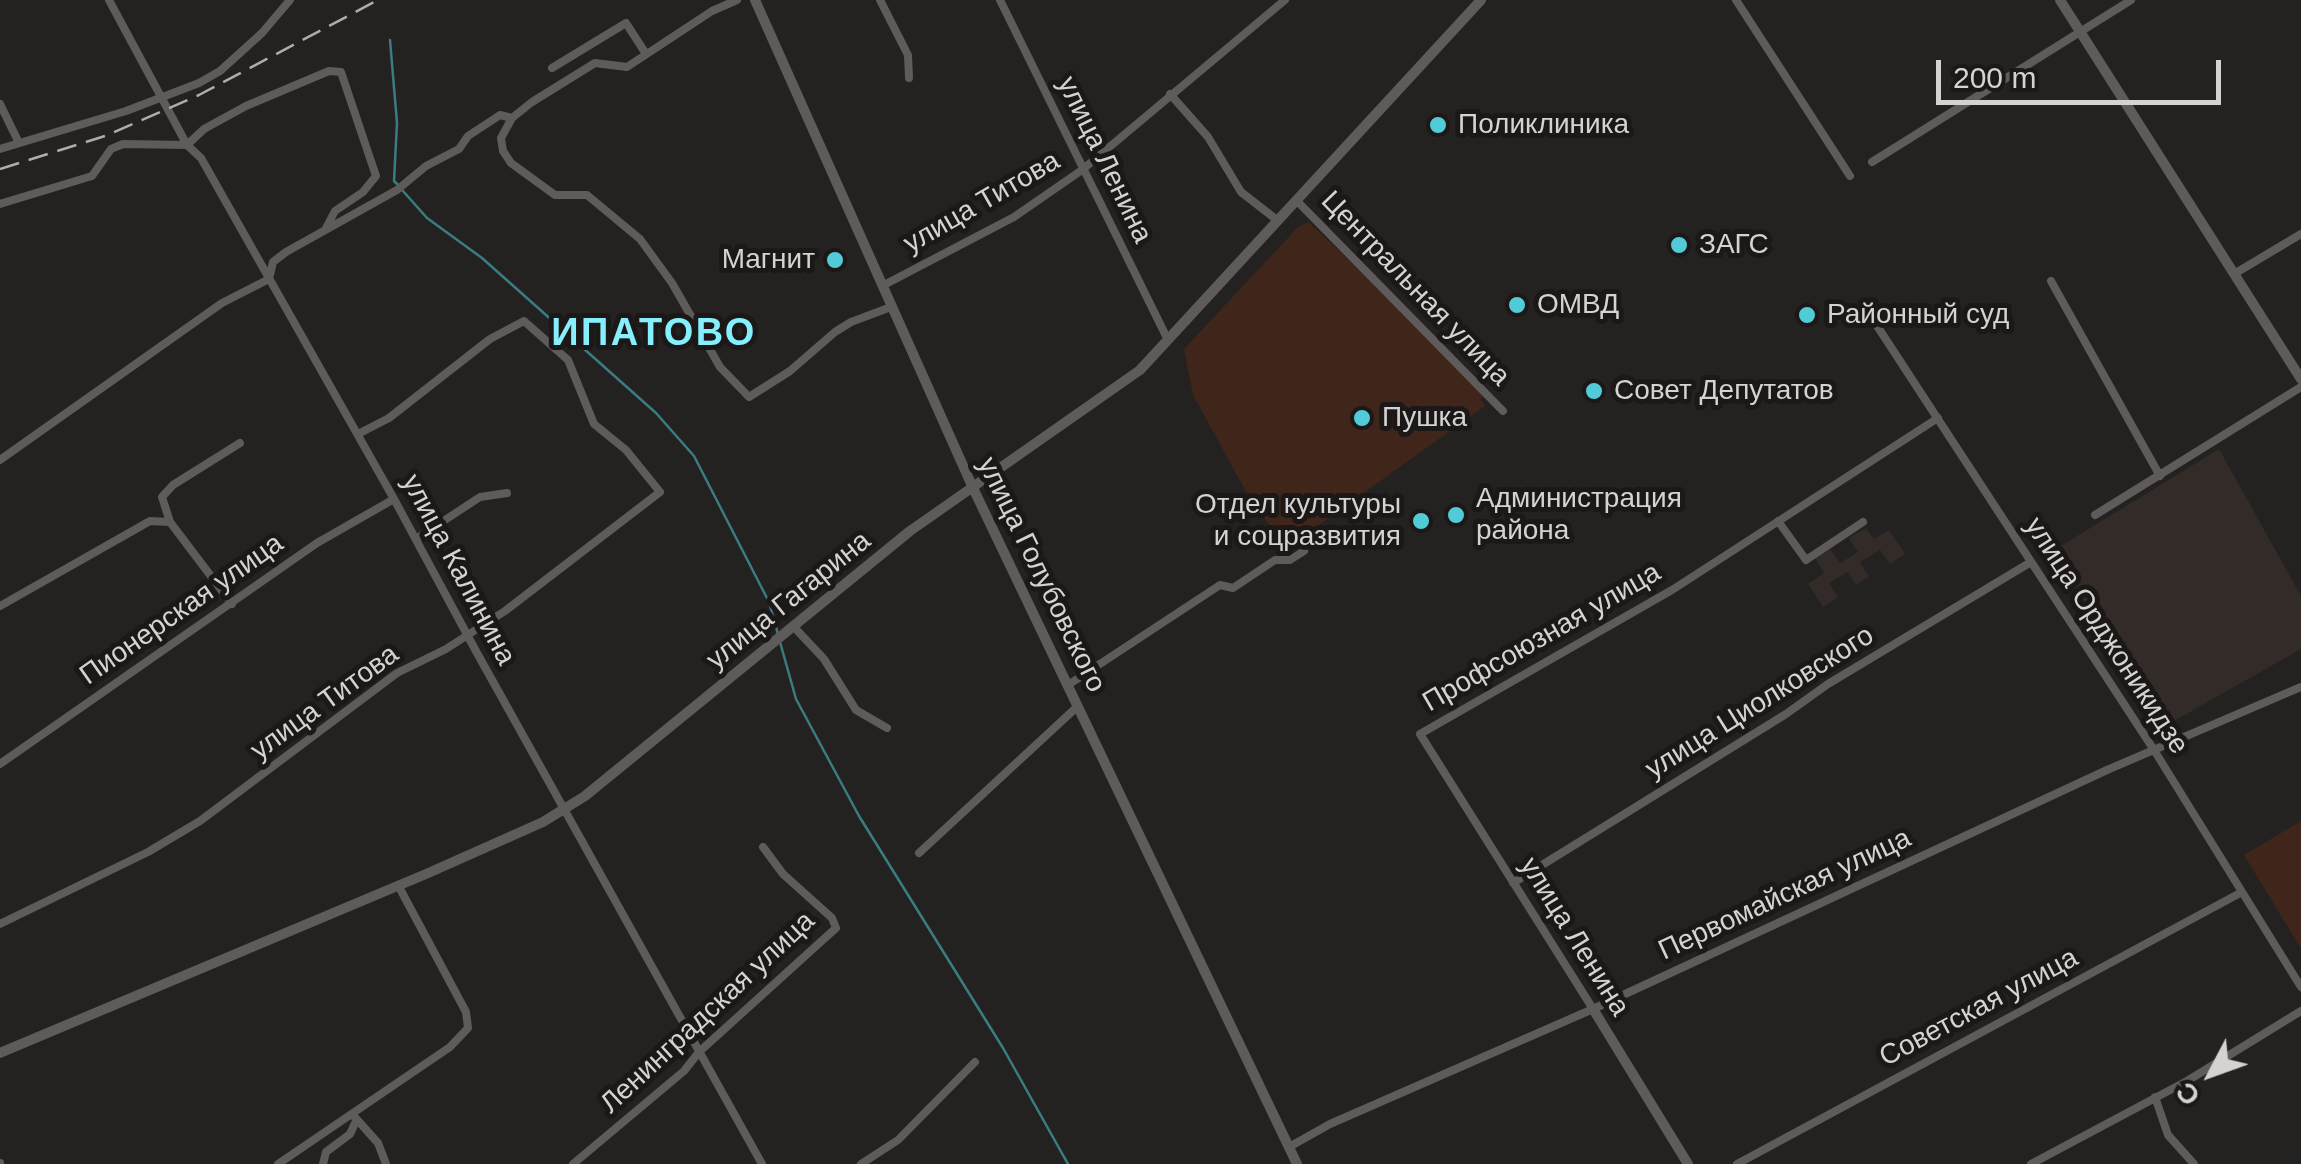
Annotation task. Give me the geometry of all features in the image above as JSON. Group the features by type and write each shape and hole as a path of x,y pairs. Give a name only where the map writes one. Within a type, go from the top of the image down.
{"street":[{"name":"улица Калинина","path":"109,0 188,145 201,158 394,498 762,1164"},
{"path":"0,148 126,111 199,83 220,71 262,33 290,0"},
{"path":"737,0 712,10 627,67 595,63 512,118 501,138 503,150 511,163 555,195 587,195 640,239 672,282 720,367 750,397 790,372 835,332 891,308"},
{"name":"улица Голубовского","path":"755,0 973,488 1298,1164"},
{"path":"880,0 908,54 909,78"},
{"name":"улица Ленина","path":"1000,0 1168,340"},
{"name":"улица Титова","path":"882,286 1014,217 1082,170 1285,0"},
{"name":"улица Гагарина","path":"0,1053 544,822 600,785 910,532 1140,370 1481,0"},
{"path":"1736,0 1850,176"},
{"path":"2060,0 2301,379"},
{"path":"1872,162 2131,0"},
{"path":"552,68 626,23 646,54"},
{"path":"586,48 595,63"},
{"path":"0,204 92,176 111,149 122,144 188,145 204,129 246,106 329,71 340,72 376,176 363,192 335,211 326,228"},
{"path":"1170,94 1208,137 1241,192 1277,220"},
{"path":"0,104 19,143"},
{"path":"0,460 222,303 269,279 273,262 401,188 426,166 459,150 468,136 494,118 512,118"},
{"name":"Центральная улица","path":"1296,200 1503,411"},
{"path":"2234,274 2301,234"},
{"path":"2051,281 2160,476"},
{"name":"улица Орджоникидзе","path":"1868,312 2154,750 2301,987"},
{"name":"улица Титова","path":"0,924 148,852 200,822 397,673 468,636 660,492 635,460 594,424 568,360 524,322 490,339 389,418 358,434"},
{"path":"2095,515 2301,387"},
{"name":"Профсоюзная улица","path":"1420,734 1672,590 1938,418"},
{"path":"232,604 170,522 162,498 173,485 240,443"},
{"path":"416,539 480,496 507,492"},
{"name":"Пионерская улица","path":"0,764 316,543 394,498"},
{"path":"0,606 150,521 170,522"},
{"path":"1778,521 1806,560 1863,522"},
{"path":"1068,685 1220,585 1233,588 1275,560 1290,560 1304,551"},
{"name":"улица Циолковского","path":"1514,883 1828,684 2031,562"},
{"path":"790,629 824,659 856,710 887,728"},
{"name":"Первомайская улица","path":"1289,1147 1330,1124 1593,1009 2154,750 2301,687"},
{"path":"919,853 1078,706"},
{"name":"улица Ленина","path":"1420,734 1688,1164"},
{"name":"Ленинградская улица","path":"574,1164 684,1071 699,1052 836,928 832,918 782,874 764,847"},
{"path":"278,1164 354,1117 450,1046 468,1028 466,1012 398,886"},
{"name":"Советская улица","path":"1737,1164 2242,892"},
{"path":"2031,1164 2155,1098 2301,1011"},
{"path":"861,1164 898,1140 975,1062"},
{"path":"2155,1098 2168,1134 2194,1164"},
{"path":"322,1164 326,1152 350,1134 354,1117"},
{"path":"354,1117 378,1143 386,1164"},
{"path":"306,1145 322,1164"}],"shaded area":[{"path":"1308,222 1377,285 1489,399 1480,398 1485,406 1309,532 1277,537 1244,488 1193,395 1184,349 1298,227"},
{"path":"2219,449 2301,596 2301,649 2167,725 2051,552"},
{"path":"1866,528 1874,539 1889,530 1905,554 1890,564 1880,550 1860,562 1869,577 1856,585 1847,572 1829,583 1838,597 1823,607 1808,584 1824,573 1815,558 1830,549 1840,563 1858,552 1849,538"},
{"path":"2301,821 2301,946 2300,947 2244,855"}],"waterway":[{"path":"390,40 397,123 394,181 398,185"},
{"path":"403,191 427,218 482,258 656,413 694,456 769,602 778,634"},
{"path":"780,642 796,699 859,816 1003,1048 1068,1164"}],"railway":[{"path":"0,169 105,136 199,95 378,0"}],"place":[{"name":"Поликлиника","path":"1438,125"},
{"name":"ЗАГС","path":"1679,245"},
{"name":"Магнит","path":"835,260"},
{"name":"ОМВД","path":"1517,305"},
{"name":"Районный суд","path":"1807,315"},
{"name":"Совет Депутатов","path":"1594,391"},
{"name":"Пушка","path":"1362,418"},
{"name":"Администрация района","path":"1456,515"},
{"name":"Отдел культуры и соцразвития","path":"1421,521"}],"district":[{"name":"ИПАТОВО","path":"654,335"}]}
